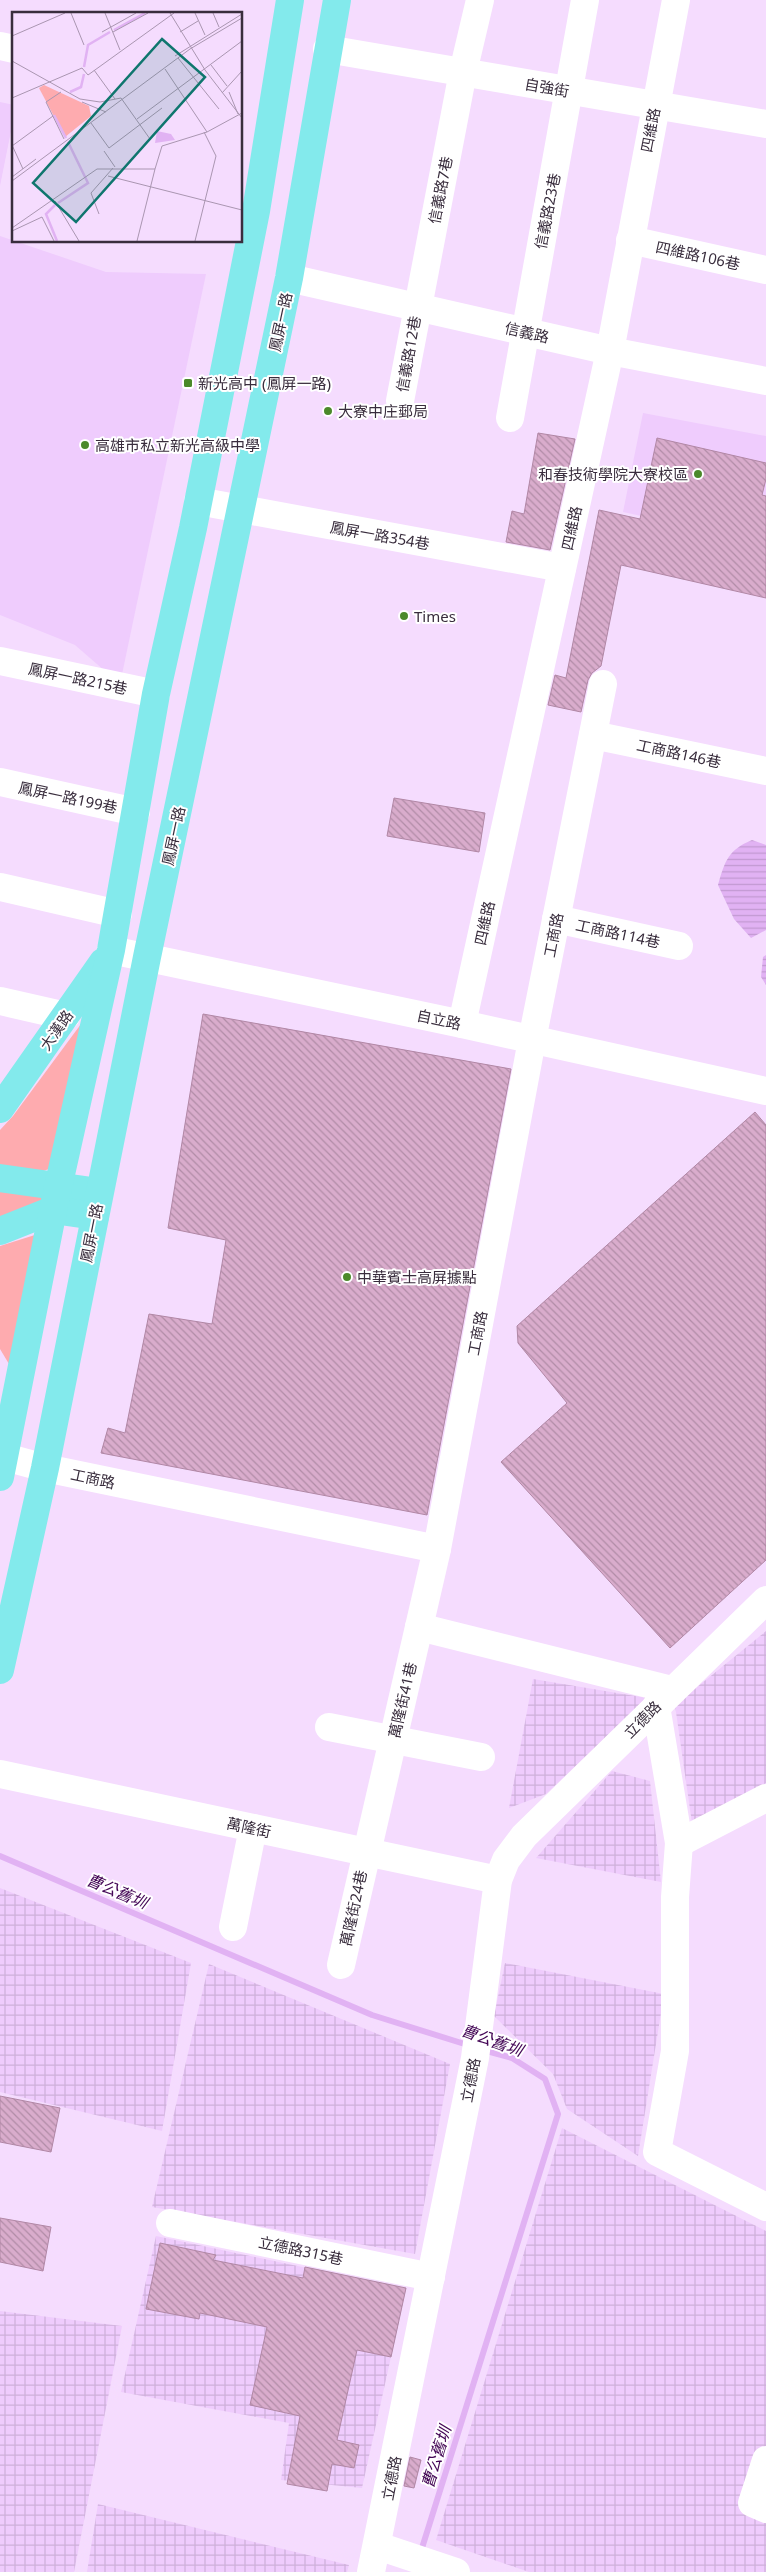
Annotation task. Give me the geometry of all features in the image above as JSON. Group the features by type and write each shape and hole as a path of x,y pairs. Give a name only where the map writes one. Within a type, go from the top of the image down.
{"main road":[{"path":"2,1467 56,1198 112,950 156,694 198,501 249,210 290,0"},
{"name":"鳳屏一路","path":"0,1670 45,1468 147,957 290,278 327,49 337,0"},
{"name":"大漢路","path":"0,1109 112,950"},
{"path":"0,1178 56,1198 97,1204"},
{"path":"0,1232 56,1198"},
{"path":"0,1368 18,1393"}],"street":[{"name":"信義路7巷","path":"417,307 463,72 480,0"},
{"name":"信義路23巷","path":"510,418 585,0"},
{"name":"四維路","path":"462,1024 610,351 654,106 676,0"},
{"name":"自強街","path":"327,49 766,124"},
{"name":"四維路106巷","path":"630,240 766,270"},
{"name":"信義路","path":"290,278 610,351 766,381"},
{"name":"信義路12巷","path":"400,401 417,307"},
{"name":"鳳屏一路354巷","path":"198,501 562,568"},
{"name":"鳳屏一路215巷","path":"0,661 156,694"},
{"name":"工商路","path":"2,1467 45,1468 437,1549 532,1040 603,684"},
{"name":"工商路146巷","path":"593,735 766,770"},
{"name":"鳳屏一路199巷","path":"0,782 136,812"},
{"path":"0,887 118,914"},
{"name":"工商路114巷","path":"556,919 680,946"},
{"name":"自立路","path":"112,950 766,1091"},
{"path":"0,1001 66,1016"},
{"name":"萬隆街41巷","path":"366,1852 437,1549"},
{"name":"立德路","path":"370,2572 378,2546 476,2046 498,1880 506,1860 524,1836 766,1600"},
{"path":"419,1627 664,1698 679,1843 675,1897 675,2051 658,2152 766,2208"},
{"path":"329,1727 481,1757"},
{"name":"萬隆街","path":"0,1774 498,1880"},
{"path":"679,1843 766,1798"},
{"path":"233,1927 253,1828"},
{"name":"萬隆街24巷","path":"341,1965 366,1852"},
{"name":"立德路315巷","path":"170,2223 431,2277"},
{"path":"766,2460 752,2503 766,2509"},
{"path":"378,2546 456,2572"}],"shaded area":[{"path":"0,102 12,105 12,126 0,186"},
{"name":"高雄市私立新光高級中學","path":"0,236 12,240 12,242 18,242 106,272 206,274 120,684 75,645 0,615"},
{"name":"和春技術學院大寮校區","path":"643,413 766,436 766,543 623,512"},
{"path":"752,840 766,845 766,930 751,938 734,919 718,885 729,857 738,848"},
{"path":"766,955 766,985 761,977 763,957"},
{"path":"81,1024 52,1168 43,1171 0,1165 0,1130 13,1116"},
{"path":"0,1189 46,1191 43,1205 0,1217"},
{"path":"38,1234 12,1369 0,1349 0,1246"},
{"path":"766,1631 766,1783 692,1823 675,1705"},
{"path":"533,1679 647,1698 546,1794 509,1808"},
{"path":"612,1771 650,1781 661,1882 536,1858"},
{"path":"0,1888 191,1963 162,2131 0,2092"},
{"path":"505,1963 664,1994 638,2156 567,2109 553,2074 494,2016"},
{"path":"209,1964 450,2064 415,2254 152,2207"},
{"path":"562,2128 766,2231 766,2572 529,2572 436,2540"},
{"path":"156,2236 406,2289 362,2488 281,2480 289,2423 121,2392"},
{"path":"0,2311 122,2326 74,2572 0,2572"},
{"path":"98,2504 349,2565 347,2572 87,2572"}],"building":[{"path":"538,433 575,439 550,550 506,542 512,511 524,514"},
{"path":"657,438 766,463 766,479 762,495 766,496 766,598 621,565 601,666 592,673 588,680 581,712 548,705 555,675 566,678 599,510 640,519"},
{"path":"394,798 485,813 479,852 387,836"},
{"name":"中華賓士高屏據點","path":"203,1014 511,1069 427,1515 101,1453 108,1428 125,1433 149,1314 212,1324 226,1240 168,1228"},
{"path":"755,1112 766,1125 766,1560 670,1648 501,1462 567,1403 518,1343 517,1326"},
{"path":"0,2096 60,2108 51,2152 0,2142"},
{"path":"0,2218 51,2227 43,2271 0,2262"},
{"path":"160,2243 216,2255 213,2260 303,2278 305,2267 406,2288 391,2357 357,2350 337,2440 359,2445 354,2468 332,2464 327,2491 287,2484 300,2416 250,2405 267,2327 200,2313 199,2319 146,2309"},
{"path":"410,2457 421,2460 414,2488 404,2486"}],"waterway":[{"name":"曹公舊圳","path":"0,1856 372,2015 471,2046"},
{"name":"曹公舊圳","path":"422,2548 558,2114 545,2079 512,2058 483,2050"}],"place":[{"name":"新光高中 (鳳屏一路)","path":"188,383"},
{"name":"大寮中庄郵局","path":"328,411"},
{"name":"高雄市私立新光高級中學","path":"85,445"},
{"name":"和春技術學院大寮校區","path":"698,474"},
{"name":"Times","path":"404,616"},
{"name":"中華賓士高屏據點","path":"347,1277"}]}
